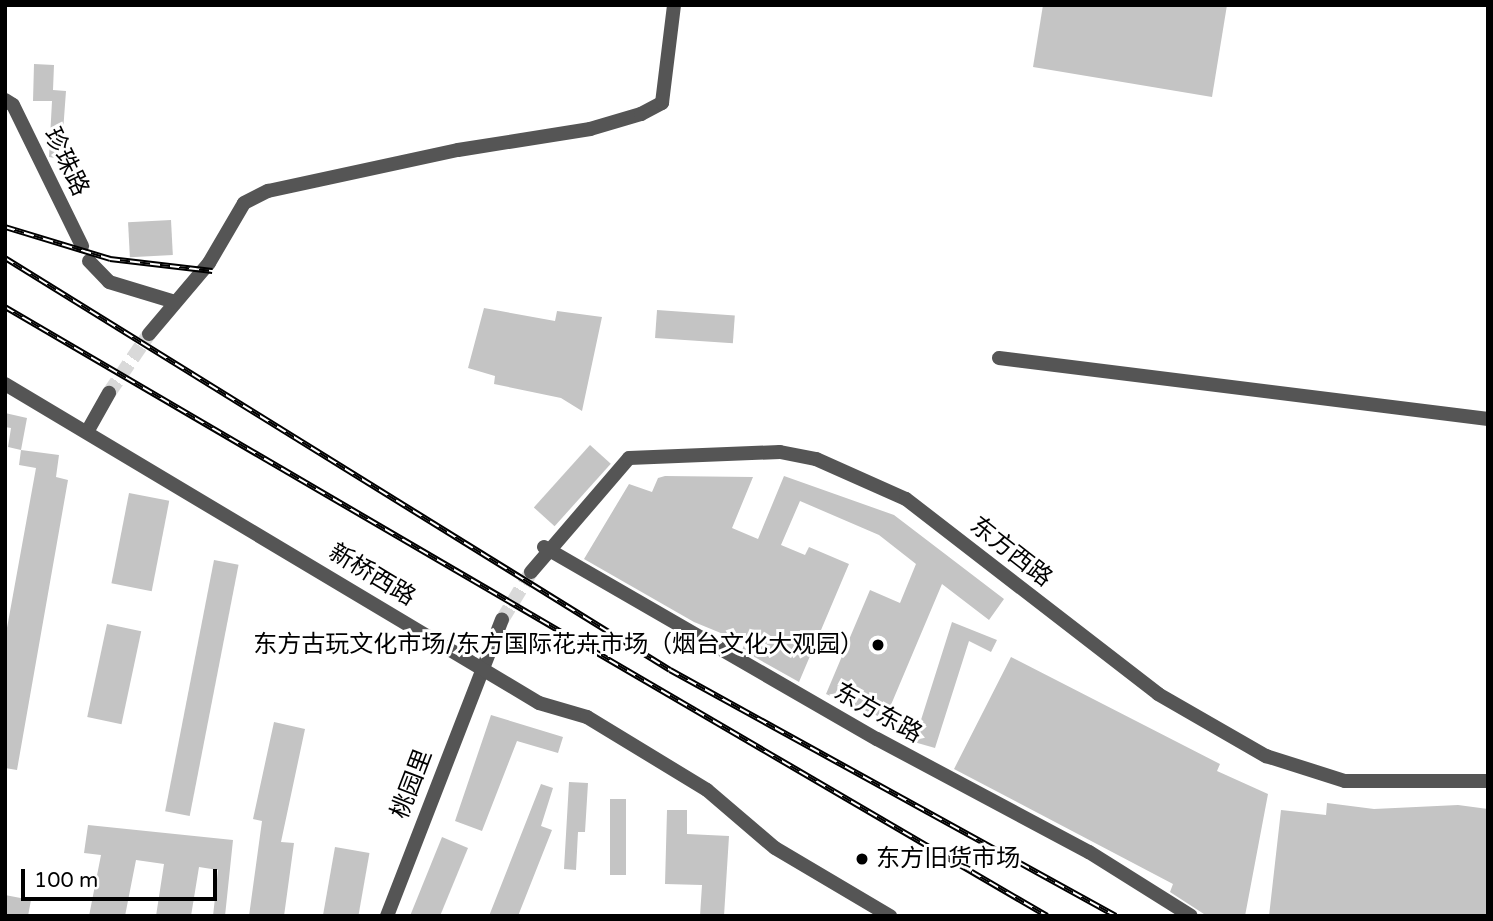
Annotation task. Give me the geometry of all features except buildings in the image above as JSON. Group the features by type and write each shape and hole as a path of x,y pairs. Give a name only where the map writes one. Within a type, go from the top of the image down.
{"street":[{"path":"149,334 209,263 244,203 268,191 458,150 590,129 641,114 662,103 674,5"},
{"name":"珍珠路","path":"5,100 12,105 82,246"},
{"path":"89,261 108,282 175,302"},
{"path":"999,358 1488,419"},
{"name":"新桥西路","path":"5,384 540,704 599,724 707,790 775,848 890,916"},
{"path":"88,432 109,393"},
{"name":"东方西路","path":"531,572 547,549 629,458 780,452 816,459 906,499 1158,694 1266,756 1345,781 1488,781"},
{"name":"东方东路","path":"547,549 877,739 1089,852 1191,916"},
{"path":"481,668 502,620"},
{"name":"桃园里","path":"387,916 481,668"}],"tunnel":[{"path":"109,393 149,334"},
{"path":"502,620 531,572"}],"railway":[{"path":"5,227 110,259 212,271"},
{"path":"5,258 670,670 1116,916"},
{"path":"5,307 1047,916"}],"place":[{"name":"东方古玩文化市场/东方国际花卉市场（烟台文化大观园）","path":"878,645"},
{"name":"东方旧货市场","path":"862,859"}]}
